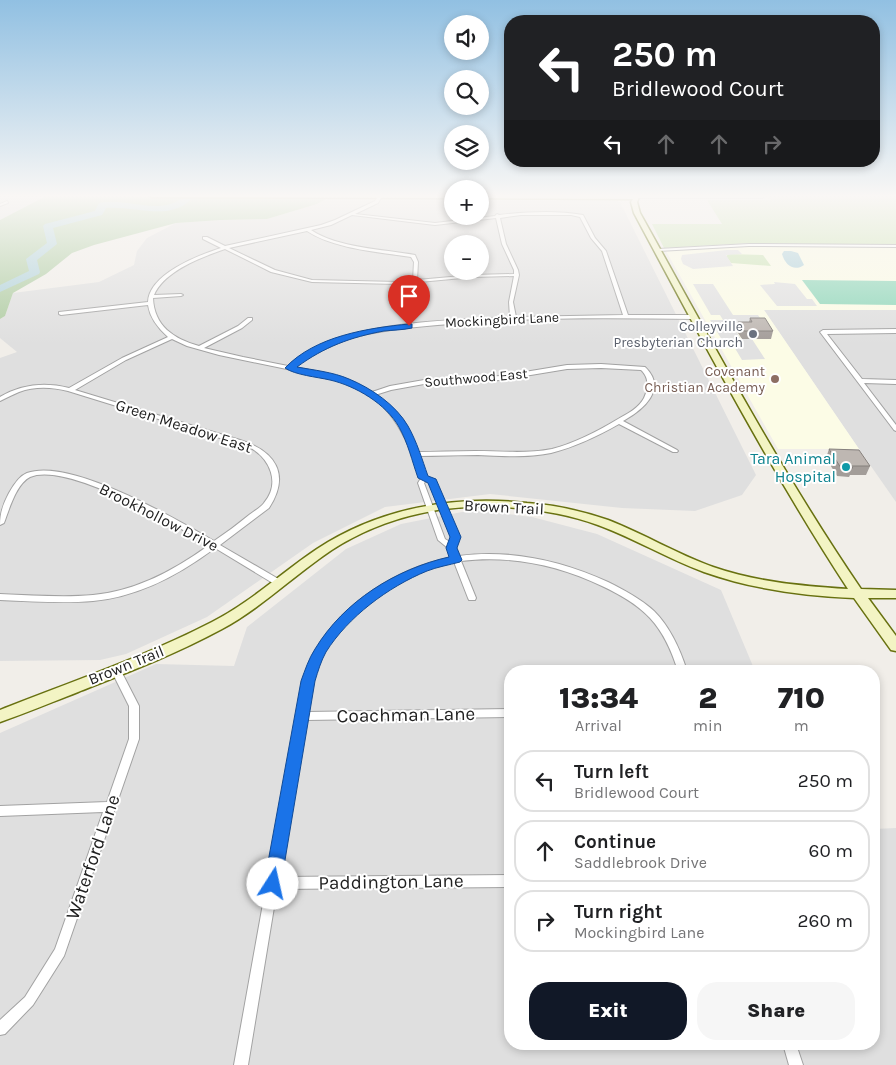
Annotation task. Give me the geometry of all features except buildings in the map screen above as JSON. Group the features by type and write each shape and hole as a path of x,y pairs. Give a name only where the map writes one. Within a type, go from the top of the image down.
{"street":[{"path":"218,245 273,271 301,279 339,282 415,282 479,276 517,275"},
{"path":"240,245 199,257 169,274 158,284 151,300 156,322 172,337 199,348 345,380 371,394 390,409 403,425 424,478 432,481 444,506 455,537 452,548"},
{"path":"344,245 413,256 416,262 415,282"},
{"path":"504,245 517,275 511,302 513,317"},
{"path":"599,245 604,251 626,317"},
{"path":"655,245 765,446 817,534 856,593 896,646"},
{"path":"658,250 738,245"},
{"path":"800,245 896,246"},
{"path":"61,313 180,295"},
{"name":"Mockingbird Lane","path":"290,368 315,350 334,342 367,333 409,326 513,317 694,317"},
{"path":"199,348 240,327 250,319"},
{"path":"896,331 824,332 896,429"},
{"path":"70,390 124,359 172,337"},
{"name":"Southwood East","path":"371,394 390,388 424,382 501,378 567,367 643,368 651,380 650,392 646,400 618,421"},
{"path":"860,381 896,382"},
{"name":"Green Meadow East","path":"0,399 13,392 32,386 53,386 70,390 238,441 262,452 270,460 276,480 271,500 186,565 156,582 125,593 94,598 0,597"},
{"path":"415,454 512,454 552,451 574,443 618,421 675,451"},
{"name":"Brookhollow Drive","path":"0,523 14,490 24,478 37,472 55,472 111,489 279,583"},
{"path":"424,478 421,483 429,508 442,540 452,548 472,598"},
{"name":"Brown Trail","path":"0,716 162,651 220,624 240,613 322,551 358,529 404,513 429,508 509,504 561,512 603,523 688,561 747,581 799,591 896,594"},
{"path":"241,1065 308,681 319,653 330,636 346,619 364,603 404,576 426,566 456,560 500,557 526,560 553,564 603,583 628,596 654,616 670,638 680,665"},
{"name":"Waterford Lane","path":"0,1029 29,1001 60,952 134,739 134,706 116,670"},
{"name":"Coachman Lane","path":"302,716 504,714"},
{"path":"0,811 110,807"},
{"name":"Paddington Lane","path":"273,884 504,881"},
{"path":"792,1050 796,1065"}],"shaded area":[{"path":"142,245 444,245 444,280 489,280 489,245 641,245 756,475 742,495 695,511 622,508 490,494 385,507 313,543 207,617 126,654 100,660 0,661 0,358 17,352 0,338 0,319 5,316 13,293 99,282 134,265 137,251"},
{"name":"Covenant Christian Academy","path":"764,246 896,247 896,310 764,310 859,449 778,449 666,251"},
{"path":"738,250 742,254 726,255 733,266 693,269 683,264 681,259 682,255"},
{"path":"774,282 795,284 807,299 812,299 817,306 777,306 760,285 775,284"},
{"path":"693,284 713,284 733,315 758,315 765,325 733,326 741,339 752,339 765,359 742,360 730,340 722,340 710,320 723,320 720,315 711,315"},
{"path":"764,310 896,310 896,502 859,449"},
{"path":"482,511 532,517 597,534 721,590 752,665 504,665 504,1050 880,1050 880,829 896,828 896,1065 0,1065 0,733 156,664 234,666 247,627 346,549 401,524 462,512"}],"green space":[{"path":"0,245 95,245 72,253 46,274 13,293 5,316 0,319"},
{"path":"662,245 721,245 664,248"},
{"path":"729,254 763,255 771,266 731,263 726,256"},
{"path":"802,280 896,281 896,305 820,304"}],"water":[{"path":"784,251 798,253 804,265 797,268 790,266 783,258 782,254"}],"waterway":[{"path":"0,289 35,272 31,259 51,245"}],"place":[{"name":"Colleyville Presbyterian Church","path":"753,334"},
{"name":"Covenant Christian Academy","path":"775,379"},
{"name":"Tara Animal Hospital","path":"846,467"}],"route":[{"path":"273,884 308,681 319,653 330,636 346,619 384,588 426,566 456,560 452,548 455,537 444,506 432,481 424,478 403,425 390,409 371,394 345,380 290,368 303,357 334,342 383,329 409,326"}]}
